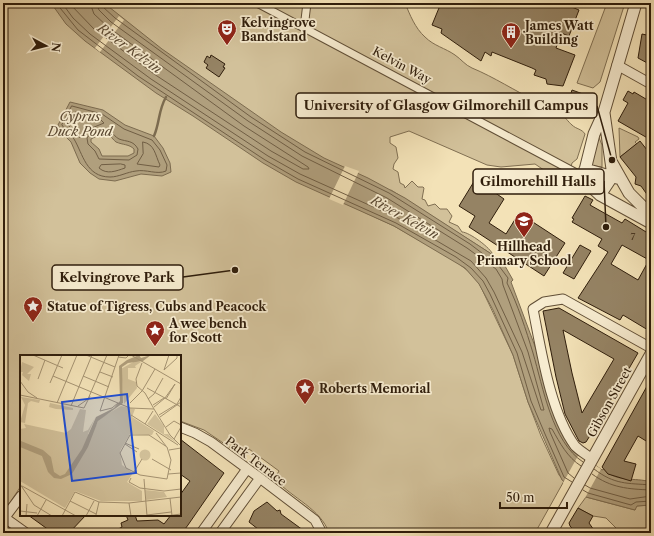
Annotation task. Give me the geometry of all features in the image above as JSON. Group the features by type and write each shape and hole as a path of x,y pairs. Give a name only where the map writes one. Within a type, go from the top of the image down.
{"street":[{"name":"Kelvin Way","path":"257,3 267,6 304,28 557,162 584,173 616,177"},
{"path":"304,28 307,3"},
{"path":"636,3 604,112 594,134 584,173 591,188 600,195 651,223"},
{"path":"617,65 651,84"},
{"path":"604,112 606,137 616,177 637,202 651,215"},
{"path":"600,195 616,177"},
{"path":"591,460 576,446 560,416 551,389 534,309 538,305 563,299 651,348"},
{"name":"Gibson Street","path":"550,533 651,354"},
{"name":"Park Terrace","path":"181,427 201,436 248,469 315,520 322,533"},
{"path":"201,533 248,469"},
{"path":"220,533 260,478"},
{"path":"20,497 4,519 26,533"}],"shaded area":[{"path":"3,3 405,3 411,17 421,33 428,40 455,55 470,67 538,102 541,113 544,114 545,110 549,108 557,110 574,126 584,132 585,134 577,159 572,163 566,185 535,164 501,167 487,165 409,131 390,137 390,143 396,147 398,158 393,169 398,172 400,183 404,185 405,188 412,181 418,187 423,187 422,199 425,200 428,206 435,204 440,209 447,209 452,216 449,222 458,226 462,232 479,241 488,248 493,255 391,190 351,206 394,226 454,260 468,271 479,283 513,355 541,436 559,475 564,481 535,533 329,533 320,517 313,510 276,480 276,476 279,471 249,449 245,453 238,453 204,430 181,421 181,355 20,355 20,488 9,504 3,506"},
{"path":"607,3 625,3 600,82 593,88 577,83"},
{"path":"619,128 638,137 639,139 635,142 637,144 620,157"},
{"path":"598,135 602,145 602,167 588,165"},
{"path":"586,497 635,510 636,506 651,505 651,533 619,531 606,518 593,516 578,508"}],"water":[{"name":"River Kelvin","path":"51,3 104,3 162,49 281,132 324,158 368,178 405,198 493,255 505,266 513,280 511,282 536,349 556,414 591,462 602,470 604,469 620,478 651,482 651,505 637,506 635,510 586,497 562,480 528,402 513,355 493,310 479,284 465,268 394,226 296,182 263,163 156,93 85,41 66,24"},
{"name":"Cyprus Duck Pond","path":"70,102 103,110 125,125 154,136 163,148 170,163 171,172 162,176 141,174 115,181 99,179 90,173 80,163 71,142 62,133 58,125","holes":["105,133 116,142 132,147 134,149 134,153 128,156 102,156 99,149 91,142 91,139"]}],"pier":[{"path":"119,16 124,20 100,52 95,48"},
{"path":"345,166 359,171 343,205 329,199"},
{"path":"579,454 601,469 585,498 563,483"}],"building":[{"path":"441,3 568,3 567,5 579,10 569,36 561,33 556,48 575,55 563,86 547,84 546,79 534,75 536,70 492,52 491,56 485,52 481,61 441,33 442,29 432,25"},
{"path":"642,34 651,36 651,65 638,58"},
{"path":"211,55 225,64 223,67 225,68 219,77 206,68 208,65 204,62 207,56 210,58"},
{"path":"572,90 594,98 589,101 585,114 574,110 577,102 569,99"},
{"path":"628,91 633,94 634,92 651,102 651,140 618,121 628,103 623,100"},
{"path":"640,141 651,155 651,200 641,186 635,184 636,177 620,157"},
{"path":"478,175 497,187 494,192 504,199 489,223 506,234 519,213 565,243 544,276 469,227 475,216 459,206"},
{"path":"585,196 593,200 590,205 622,223 625,219 651,235 651,325 648,330 623,315 620,320 578,298 608,252 598,246 602,239 572,222 574,219 572,218","holes":["622,245 649,260 638,280 611,264"]},
{"path":"580,245 591,251 574,279 563,273"},
{"path":"559,308 638,353 591,434 586,442 583,443 579,441 565,414 543,311","holes":["563,330 614,359 582,413"]},
{"path":"651,379 651,444 638,436 624,461 636,464 631,481 608,474 602,467"},
{"path":"181,440 224,473 182,533 111,533 122,527 121,523 128,520 126,516 135,516 137,521 158,520 164,524 170,516 181,516 181,494 190,481 181,475"},
{"path":"267,502 277,511 280,510 281,514 307,533 263,533 249,522 254,511"},
{"path":"578,508 593,516 589,523 596,533 576,533 570,526 569,523"},
{"path":"29,516 85,516 69,533 53,533"}],"waterway":[{"path":"154,136 166,97"}],"place":[{"name":"Kelvingrove Bandstand","path":"227,46"},
{"name":"James Watt Building","path":"511,49"},
{"name":"University of Glasgow Gilmorehill Campus","path":"612,160"},
{"name":"Gilmorehill Halls","path":"606,227"},
{"name":"Hillhead Primary School","path":"524,238"},
{"name":"Kelvingrove Park","path":"235,270"},
{"name":"Statue of Tigress, Cubs and Peacock","path":"33,323"},
{"name":"A wee bench for Scott","path":"155,347"},
{"name":"Roberts Memorial","path":"305,405"}]}
